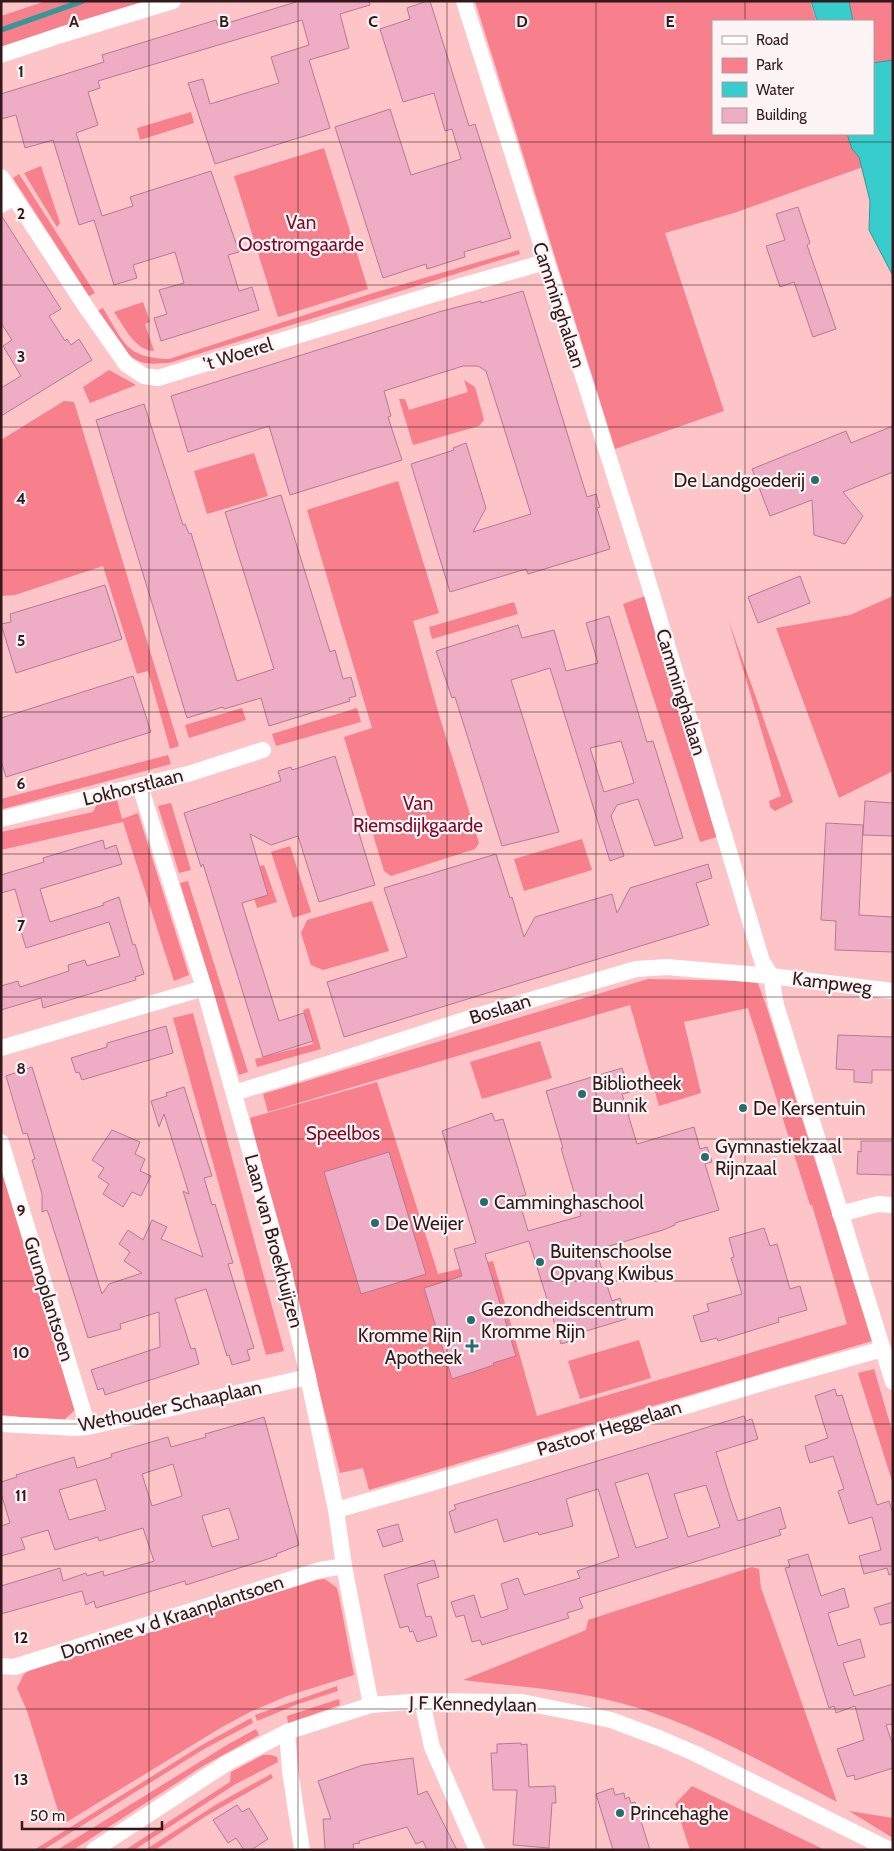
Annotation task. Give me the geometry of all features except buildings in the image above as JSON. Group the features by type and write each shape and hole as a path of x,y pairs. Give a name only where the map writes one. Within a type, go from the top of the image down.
{"street":[{"path":"1,56 173,1"},
{"name":"Camminghalaan","path":"464,1 545,262 648,581 762,961 771,976 776,1005 893,1382"},
{"name":"'t Woerel","path":"1,177 8,201 126,364 144,376 158,378 545,262"},
{"name":"Lokhorstlaan","path":"1,820 188,774 263,750"},
{"name":"Laan van Broekhuijzen","path":"140,786 204,988 283,1268 336,1510 344,1566 371,1705"},
{"name":"Boslaan","path":"234,1093 473,1017 636,969 667,967 771,976"},
{"name":"Kampweg","path":"771,976 893,991"},
{"path":"1,1048 204,988"},
{"name":"Grunoplantsoen","path":"1,1142 88,1427"},
{"path":"840,1214 878,1204 893,1205"},
{"name":"Pastoor Heggelaan","path":"336,1510 772,1380 883,1349"},
{"name":"Wethouder Schaaplaan","path":"1,1424 88,1427 308,1377"},
{"name":"Dominee v d Kraanplantsoen","path":"1,1666 14,1667 320,1570 344,1566"},
{"path":"422,1701 432,1747 477,1850"},
{"name":"J F Kennedylaan","path":"94,1850 227,1762 287,1732 371,1705 422,1701 522,1702 611,1720 694,1753 890,1850"},
{"path":"287,1732 290,1771 302,1850"}],"green space":[{"path":"46,1 151,1 1,47 1,16"},
{"path":"475,1 810,1 816,20 712,20 712,135 847,135 852,149 859,157 863,167 734,213 665,233 724,411 615,449"},
{"path":"849,1 893,1 893,60 874,63 874,20 853,20"},
{"path":"191,112 194,123 140,140 137,128"},
{"name":"Van Oostromgaarde","path":"324,148 368,289 278,317 234,176"},
{"path":"41,166 60,223 57,227 24,173"},
{"path":"19,174 95,293 89,296 13,178"},
{"path":"519,250 520,254 169,363 148,363 134,359 116,340 97,311 103,308 127,346 134,351 154,358 169,359 370,294"},
{"path":"143,302 150,322 145,324 154,351 141,347 114,312"},
{"path":"109,370 136,385 90,403 83,387"},
{"path":"464,380 475,387 484,420 479,426 413,445 399,399 405,399 409,410 468,392"},
{"path":"64,401 74,402 179,746 170,749 148,671 137,674 103,566 15,595 1,596 1,440"},
{"path":"254,453 268,496 207,514 194,471"},
{"name":"Van Riemsdijkgaarde","path":"398,481 439,613 413,621 439,715 479,843 475,849 391,876 384,871 344,737 372,728 307,510"},
{"path":"648,595 724,835 700,842 623,604"},
{"path":"893,596 893,771 839,798 776,628 850,615"},
{"path":"514,602 518,614 432,639 429,627"},
{"path":"728,619 793,802 775,811 770,807 769,801 781,796"},
{"path":"242,708 246,720 189,738 185,725"},
{"path":"357,708 361,722 276,746 272,734"},
{"path":"168,755 171,764 3,809 1,799"},
{"path":"117,800 122,819 138,813 189,975 174,981 123,822 1,850 1,832 93,812 97,804"},
{"path":"171,803 191,870 179,873 158,806"},
{"path":"582,839 592,870 524,891 514,859"},
{"path":"290,846 311,912 293,918 271,852"},
{"path":"264,865 277,902 257,908 246,871"},
{"path":"188,881 248,1072 239,1075 180,883"},
{"path":"372,901 389,951 323,970 311,965 301,933 307,920"},
{"name":"Speelbos","path":"648,979 757,981 872,1341 369,1490 363,1468 340,1473 250,1118 377,1082 438,1274 493,1261 537,1416 847,1324 812,1205 810,1205 748,1008 684,1022 701,1093 659,1106 630,1005 268,1112 263,1094"},
{"path":"309,1008 321,1049 257,1067 255,1059 313,1044 303,1010"},
{"path":"193,1013 284,1351 266,1355 173,1018"},
{"path":"540,1041 552,1078 482,1099 470,1062"},
{"path":"1,1167 75,1410 63,1421 1,1415"},
{"path":"639,1340 651,1378 580,1399 568,1361"},
{"path":"874,1369 893,1434 893,1484 858,1373"},
{"path":"752,1567 759,1569 761,1588 837,1802 713,1737 635,1707 572,1693 463,1680 586,1630 588,1620"},
{"path":"325,1579 337,1588 354,1675 287,1696 252,1711 222,1727 65,1823 60,1817 27,1711 17,1688 24,1674 32,1669"},
{"path":"337,1686 338,1691 298,1704 257,1721 255,1715"},
{"path":"339,1699 340,1705 288,1723 287,1716"},
{"path":"251,1718 253,1723 204,1749 43,1850 34,1850 202,1745"},
{"path":"256,1729 259,1735 203,1766 73,1850 57,1850 227,1745"},
{"path":"263,1755 277,1757 278,1762 234,1785 134,1850 125,1850 230,1782 231,1772"},
{"path":"271,1774 273,1778 206,1816 155,1850 145,1850 217,1804"},
{"path":"692,1786 825,1850 690,1850 675,1804"},
{"path":"849,1811 893,1818 893,1838"}],"water":[{"path":"811,1 849,1 853,20 817,20"},
{"path":"893,60 893,276 869,230 870,201 859,157 852,149 847,135 874,135 874,63"}],"waterway":[{"path":"1,30 83,1"}],"place":[{"name":"De Landgoederij","path":"815,480"},
{"name":"Bibliotheek Bunnik","path":"582,1094"},
{"name":"De Kersentuin","path":"743,1108"},
{"name":"Gymnastiekzaal Rijnzaal","path":"705,1157"},
{"name":"Camminghaschool","path":"484,1202"},
{"name":"De Weijer","path":"375,1223"},
{"name":"Buitenschoolse Opvang Kwibus","path":"540,1262"},
{"name":"Gezondheidscentrum Kromme Rijn","path":"471,1320"},
{"name":"Kromme Rijn Apotheek","path":"472,1346"},
{"name":"Princehaghe","path":"620,1813"}]}
